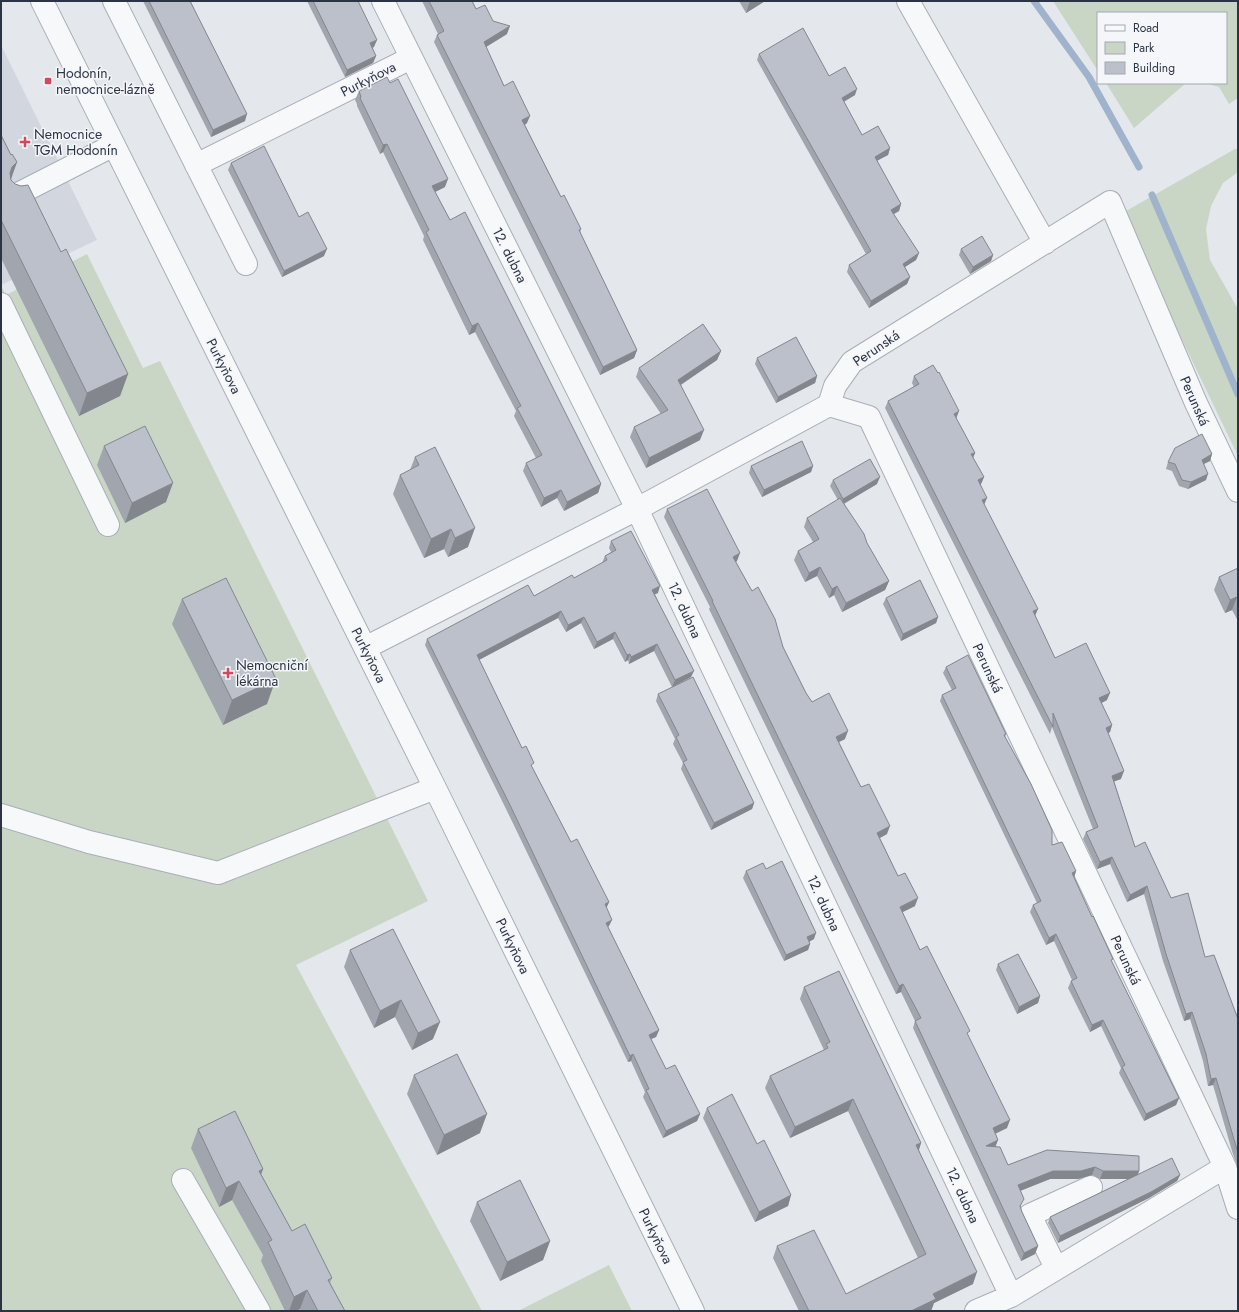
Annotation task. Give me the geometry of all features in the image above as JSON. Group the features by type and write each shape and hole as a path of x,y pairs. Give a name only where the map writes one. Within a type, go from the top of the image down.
{"street":[{"name":"Purkyňova","path":"42,1 435,788 693,1311"},
{"path":"114,1 246,264"},
{"name":"12. dubna","path":"382,1 637,509 1011,1296"},
{"path":"908,1 1045,242"},
{"name":"Purkyňova","path":"196,165 411,58"},
{"path":"14,196 114,145"},
{"name":"Perunská","path":"1238,491 1196,404 1110,202 852,362 835,386 829,405 869,417 1225,1167 1238,1208"},
{"path":"1,304 108,525"},
{"path":"365,648 637,509 829,405"},
{"path":"1,815 89,842 218,873 435,788"},
{"path":"976,1311 1011,1296 1225,1167"},
{"path":"183,1180 259,1311"},
{"path":"1056,1268 1030,1215 1091,1187"}],"shaded area":[{"name":"Nemocnice TGM Hodonín","path":"1,45 97,240 1,285"}],"green space":[{"path":"1053,1 1238,1 1238,98 1229,104 1219,87 1208,84 1227,84 1227,12 1097,12 1097,69"},
{"path":"1107,84 1185,84 1134,128"},
{"path":"1235,149 1238,149 1238,172 1223,183 1211,206 1206,229 1210,260 1238,309 1238,456 1171,317 1126,211"},
{"path":"87,254 143,368 160,361 428,901 296,965 482,1311 1,1311 1,286 6,295"},
{"path":"609,1265 632,1311 518,1311"}],"building":[{"path":"149,1 190,1 247,114 213,130"},
{"path":"313,1 358,1 377,40 370,43 376,56 347,70"},
{"path":"429,1 472,1 476,9 485,5 493,21 510,26 484,42 504,86 513,81 530,116 522,120 561,197 564,195 581,229 579,230 637,350 603,367 437,35 444,31"},
{"path":"803,28 829,76 845,67 857,89 842,98 862,135 878,126 890,148 875,157 901,204 891,210 919,253 903,264 910,277 871,301 849,265 871,251 759,54"},
{"path":"387,77 390,83 398,79 448,179 432,186 450,220 465,212 601,484 567,502 561,490 544,498 526,463 542,455 517,408 521,406 478,323 472,326 426,232 429,230 387,144 383,145 360,98 359,91"},
{"path":"1,135 11,155 12,154 17,162 12,167 10,173 11,180 15,184 21,186 28,185 61,252 66,249 128,374 87,393 1,220"},
{"path":"264,146 299,217 308,212 327,249 284,271 231,163"},
{"path":"982,236 993,255 973,267 961,249"},
{"path":"703,324 721,351 678,380 704,430 649,458 634,427 668,410 639,368"},
{"path":"796,337 817,376 778,397 757,358"},
{"path":"933,365 938,373 939,372 959,411 954,414 975,453 971,454 984,477 978,480 987,498 982,500 1038,609 1033,611 1055,658 1086,643 1110,693 1099,698 1112,725 1106,728 1124,771 1112,776 1135,847 1145,842 1171,898 1188,893 1205,957 1214,955 1238,1019 1238,1153 1216,1078 1211,1079 1206,1054 1192,1012 1186,1014 1166,954 1147,886 1130,895 1112,857 1100,862 1086,832 1098,827 1053,713 1053,727 888,401 919,384 914,376"},
{"path":"145,426 173,483 132,503 104,446"},
{"path":"1202,434 1212,454 1202,460 1208,474 1191,482 1182,480 1175,464 1168,462 1175,448"},
{"path":"802,441 813,466 764,490 751,466"},
{"path":"435,447 475,528 455,538 451,529 431,539 400,475 419,465 415,457"},
{"path":"870,459 880,477 843,499 833,480"},
{"path":"707,489 740,553 733,557 752,591 758,587 775,619 783,647 806,693 812,702 829,693 848,731 836,737 861,787 869,784 890,826 877,833 898,876 905,873 918,898 900,907 920,950 927,946 970,1031 967,1033 1010,1120 993,1128 998,1140 986,1146 1000,1147 1008,1165 1047,1150 1139,1156 1139,1171 1103,1171 1095,1167 1081,1171 1053,1171 1018,1185 1024,1199 1020,1206 1038,1246 1024,1253 915,1021 921,1018 903,984 899,986 667,509"},
{"path":"840,498 864,534 867,543 889,581 846,603 837,586 832,589 820,567 809,573 798,551 819,539 807,518"},
{"path":"631,531 660,586 652,590 694,671 675,680 657,644 631,657 630,654 627,655 615,632 597,642 584,617 568,625 561,611 477,655 522,748 526,746 534,763 531,765 571,842 577,839 609,902 605,904 612,920 606,923 659,1030 649,1035 666,1069 675,1065 700,1114 666,1131 646,1090 649,1089 633,1054 630,1056 510,805 427,639 528,585 534,596 572,575 574,578 607,560 605,556 616,550 611,541"},
{"path":"1238,568 1238,598 1237,597 1230,600 1219,577"},
{"path":"226,578 276,679 232,700 182,599"},
{"path":"920,580 938,617 903,634 886,598"},
{"path":"968,655 1006,734 1004,735 1031,784 1052,830 1052,845 1062,842 1076,871 1072,873 1113,959 1111,960 1179,1098 1146,1114 1122,1067 1125,1065 1103,1020 1092,1025 1071,981 1077,978 1056,934 1049,938 1033,905 1041,901 942,695 956,688 946,667"},
{"path":"693,677 754,803 714,823 683,762 687,760 676,737 679,735 658,694"},
{"path":"782,861 816,933 807,937 810,944 786,955 746,871 763,863 766,869"},
{"path":"393,929 440,1022 418,1033 401,1000 380,1011 350,950"},
{"path":"1018,954 1040,996 1019,1007 998,964"},
{"path":"839,971 921,1143 916,1145 977,1272 933,1294 936,1299 911,1311 809,1311 777,1246 814,1230 846,1294 926,1254 853,1099 795,1127 770,1076 828,1048 826,1044 830,1042 804,987"},
{"path":"457,1054 487,1114 444,1135 414,1075"},
{"path":"732,1094 757,1144 764,1140 791,1195 759,1212 707,1108"},
{"path":"235,1111 263,1169 259,1171 292,1231 305,1224 332,1278 328,1280 345,1311 318,1311 307,1290 294,1297 268,1242 272,1240 239,1181 226,1188 198,1129"},
{"path":"1172,1158 1180,1175 1151,1192 1060,1236 1050,1217"},
{"path":"520,1180 550,1241 507,1262 477,1202"}],"waterway":[{"path":"1034,1 1089,77 1139,167"},
{"path":"1152,195 1238,394"}],"place":[{"name":"Hodonín, nemocnice-lázně","path":"48,81"},
{"name":"Nemocnice TGM Hodonín","path":"25,142"},
{"name":"Nemocniční lékárna","path":"228,673"}]}
